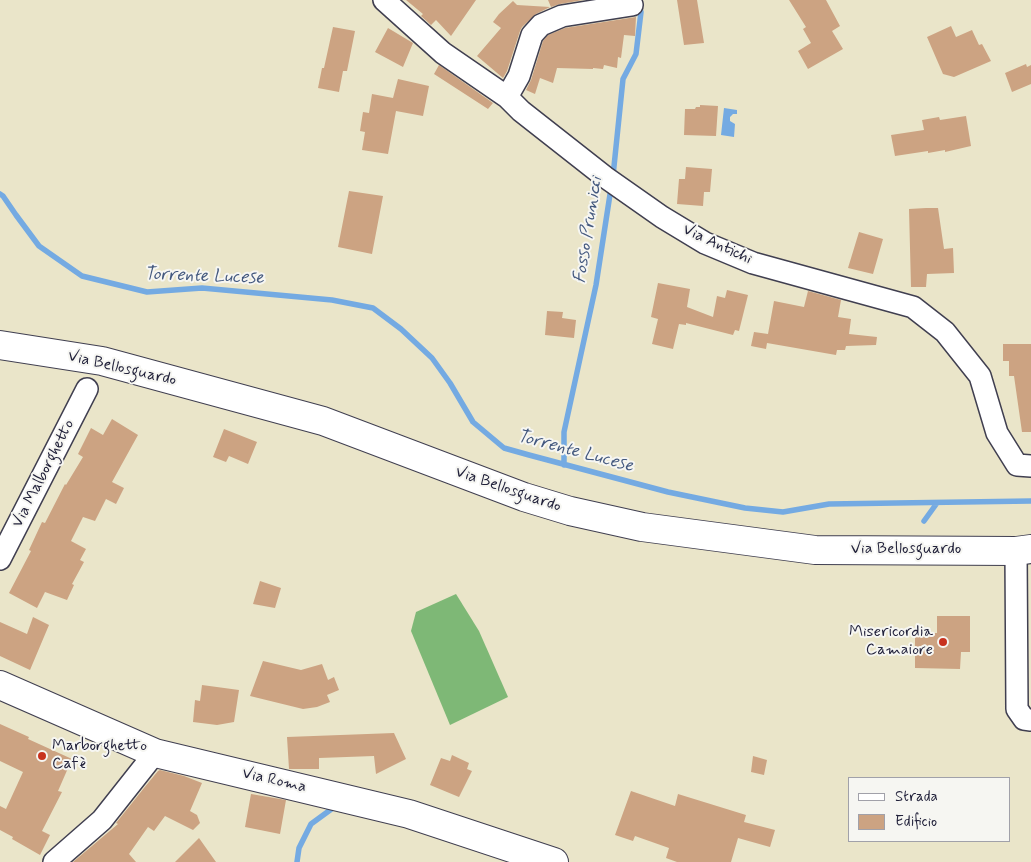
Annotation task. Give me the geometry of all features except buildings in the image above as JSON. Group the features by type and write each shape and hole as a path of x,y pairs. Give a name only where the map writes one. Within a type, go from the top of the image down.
{"main road":[{"name":"Via Bellosguardo","path":"0,345 102,361 322,421 524,497 570,511 642,527 815,550 1023,550"},
{"name":"Via Roma","path":"0,685 155,753 409,814 554,862"}],"street":[{"name":"Via Antichi","path":"384,0 443,53 507,97 521,111 613,182 662,217 705,243 753,262 913,307 945,332 980,376 997,432 1017,465 1031,466"},
{"path":"507,97 519,76 532,36 541,25 562,16 632,5"},
{"name":"Via Malborghetto","path":"0,559 87,389"},
{"path":"1023,550 1016,609 1018,709 1024,719 1031,720"},
{"path":"54,862 102,820 155,753"}],"green space":[{"path":"456,594 479,631 508,697 450,725 411,631 416,612"}],"water":[{"path":"724,108 737,110 737,114 733,114 730,117 730,121 735,124 734,137 721,135"}],"waterway":[{"name":"Fosso Prunicci","path":"613,176 623,79 636,54 641,12 639,5"},
{"name":"Fosso Prunicci","path":"564,465 564,432 596,285 611,188"},
{"name":"Torrente Lucese","path":"0,194 39,246 82,276 147,292 202,288 332,300 373,308 401,329 432,358 450,383 473,422 504,448 668,492 745,508 783,512 829,504 1031,501"},
{"path":"924,521 937,503"},
{"path":"297,862 299,848 311,824 337,805"}],"place":[{"name":"Misericordia Camaiore","path":"943,642"},
{"name":"Marborghetto Cafè","path":"42,756"}]}
